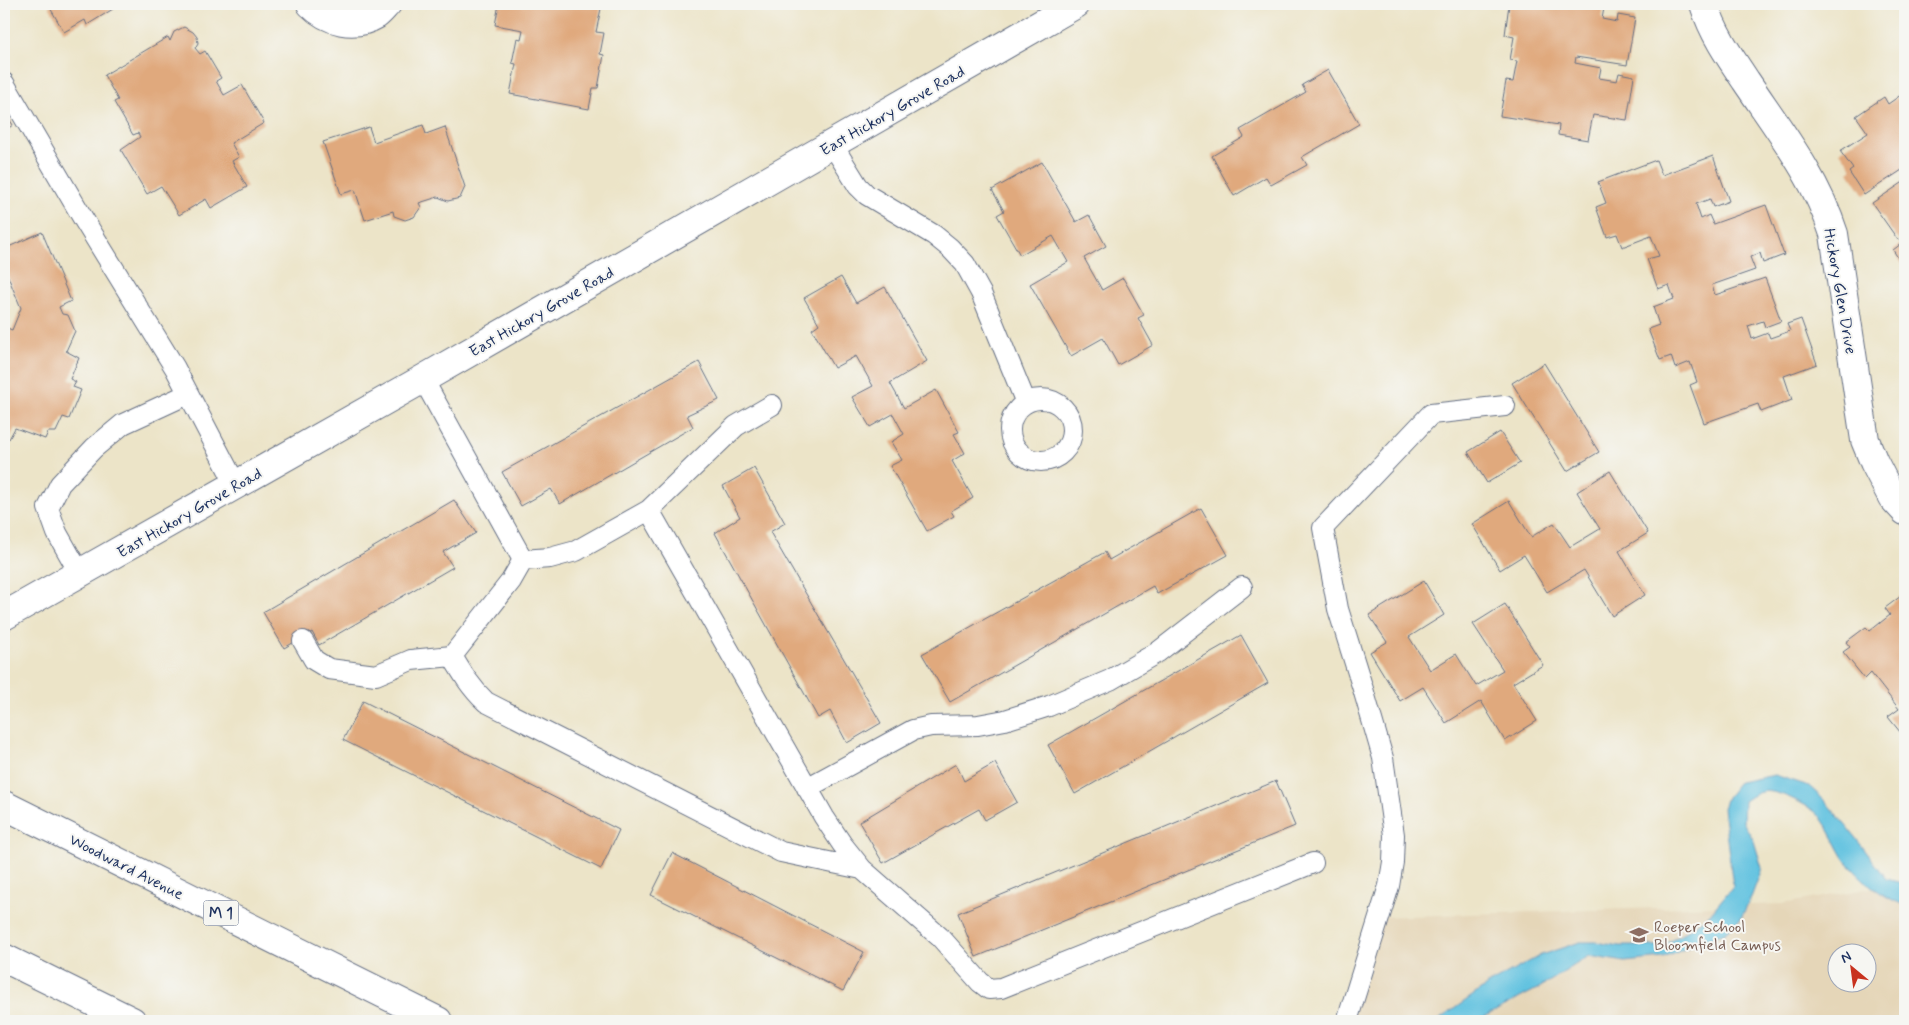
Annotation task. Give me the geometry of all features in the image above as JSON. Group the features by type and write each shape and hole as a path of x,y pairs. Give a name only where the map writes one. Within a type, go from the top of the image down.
{"street":[{"path":"312,4 320,13 338,21 355,22 376,15 387,4"},
{"name":"East Hickory Grove Road","path":"4,616 1076,4"},
{"name":"Hickory Glen Drive","path":"1704,4 1708,18 1721,44 1808,175 1824,208 1834,234 1865,440 1892,497 1905,511"},
{"name":"Woodward Avenue","path":"4,805 438,1021"},
{"path":"4,958 132,1021"}],"lane":[{"path":"4,82 84,220 175,368 236,485"},
{"path":"832,144 858,186 867,195 934,235 965,264 981,293 1026,403"},
{"path":"423,378 523,560"},
{"path":"80,574 57,533 48,508 60,484 94,448 123,424 188,394"},
{"path":"523,560 550,558 576,551 648,510 736,426 772,405"},
{"path":"1346,1021 1389,886 1393,862 1394,835 1383,758 1364,689 1338,609 1323,528 1431,414 1505,406"},
{"path":"648,510 807,788 842,844 862,869 941,938 980,982 989,989 1001,988 1313,863"},
{"path":"303,641 314,660 329,669 376,675 411,660 452,656 511,581 523,560"},
{"path":"807,788 913,730 931,726 978,725 1005,720 1049,706 1110,680 1158,652 1242,587"},
{"path":"452,656 467,683 486,702 781,852 862,869"}],"shaded area":[{"name":"Roeper School Bloomfield Campus","path":"1905,882 1905,1021 1349,1021 1377,917 1783,904"}],"water":[{"path":"1775,775 1809,786 1825,801 1887,879 1905,884 1905,905 1879,892 1855,871 1843,856 1822,820 1814,811 1796,800 1781,794 1767,791 1754,794 1744,801 1743,822 1754,841 1762,868 1741,918 1725,932 1663,958 1625,962 1589,956 1539,988 1476,1021 1437,1021 1489,984 1541,955 1580,942 1596,942 1619,946 1662,946 1684,933 1710,914 1733,886 1723,808 1727,797 1739,782"}],"building":[{"path":"52,4 121,4 87,25 85,20 64,32 49,6"},
{"path":"499,4 602,4 596,32 604,33 600,54 604,55 598,88 593,88 589,109 510,94 516,64 512,63 517,38 521,39 523,30 495,25"},
{"path":"1509,4 1576,4 1604,8 1602,19 1617,22 1618,15 1635,18 1627,65 1576,57 1575,63 1601,68 1599,78 1617,81 1619,73 1634,76 1627,120 1593,115 1588,140 1558,135 1559,125 1500,116 1506,81 1513,82 1517,61 1510,60 1514,37 1505,35"},
{"path":"184,27 193,32 197,37 198,43 195,48 200,54 205,51 221,78 216,81 224,95 242,85 264,123 231,143 239,157 232,161 247,187 211,208 206,199 179,215 161,186 147,194 121,150 140,137 138,133 133,135 114,102 118,100 104,75 168,37 170,41 174,32"},
{"path":"1328,70 1359,124 1302,157 1307,165 1271,185 1266,177 1234,196 1212,156 1244,137 1240,130 1306,92 1302,85"},
{"path":"1905,92 1905,168 1864,195 1849,172 1853,169 1840,151 1868,133 1856,116 1884,97 1888,104"},
{"path":"4,111 13,125 4,131"},
{"path":"423,125 426,134 445,127 465,187 460,198 448,201 438,197 419,203 421,207 414,217 405,220 394,216 393,211 365,220 355,190 341,194 323,142 369,127 374,142"},
{"path":"1713,156 1729,201 1713,207 1710,199 1696,204 1701,219 1709,215 1713,224 1766,205 1784,255 1763,263 1760,253 1750,257 1755,270 1712,285 1715,295 1765,278 1781,321 1765,327 1763,321 1748,326 1752,339 1768,333 1770,338 1790,331 1787,324 1801,319 1817,364 1784,376 1792,400 1761,412 1758,404 1704,423 1690,385 1697,382 1690,362 1675,368 1671,356 1660,360 1648,329 1659,325 1653,307 1674,299 1669,285 1658,289 1647,259 1659,256 1651,236 1622,247 1617,234 1607,237 1596,207 1606,203 1598,182 1656,160 1662,175"},
{"path":"1042,162 1076,222 1089,215 1106,246 1084,258 1102,290 1123,278 1144,315 1138,318 1153,345 1118,365 1103,338 1071,356 1030,284 1068,262 1053,236 1020,255 997,215 1004,211 992,190"},
{"path":"1905,181 1905,235 1898,240 1872,203"},
{"path":"42,232 71,301 59,307 62,314 68,315 75,331 66,351 79,358 70,379 76,382 73,387 81,390 69,419 63,417 56,432 48,432 45,439 15,428 9,439 4,436 4,329 5,327 12,330 21,308 4,267 4,249"},
{"path":"1905,241 1905,269 1893,250"},
{"path":"841,277 856,303 885,287 927,361 890,383 904,408 936,390 959,432 954,434 965,453 952,461 973,498 951,511 954,516 927,531 890,466 902,460 891,442 904,434 893,414 870,427 852,397 873,386 856,356 834,368 812,329 819,324 804,298"},
{"path":"699,362 719,400 687,415 693,427 560,504 551,489 521,506 502,472"},
{"path":"1544,363 1599,452 1567,471 1512,383"},
{"path":"1500,432 1520,463 1487,483 1468,452"},
{"path":"754,468 785,523 770,532 881,723 847,743 830,711 818,718 715,533 740,517 723,486"},
{"path":"1610,471 1648,533 1619,551 1645,595 1612,616 1584,570 1547,592 1524,555 1500,570 1472,524 1509,501 1531,537 1554,523 1570,547 1600,529 1577,492"},
{"path":"454,500 476,533 443,552 453,567 319,645 312,632 284,648 263,612"},
{"path":"1201,508 1228,555 1157,594 1153,586 950,702 922,654 1105,552 1109,560"},
{"path":"1424,581 1444,615 1409,637 1430,670 1456,654 1476,686 1503,670 1473,624 1505,604 1543,665 1513,683 1537,721 1505,741 1481,701 1446,723 1423,687 1400,701 1370,652 1387,642 1369,615"},
{"path":"1905,593 1905,738 1888,717 1899,709 1871,673 1865,679 1843,652 1850,647 1846,642 1866,627 1870,631 1890,615 1885,608"},
{"path":"1241,635 1268,683 1075,794 1048,745"},
{"path":"363,701 619,830 601,869 343,740"},
{"path":"995,763 1017,802 985,820 979,809 883,863 859,822 956,764 964,781"},
{"path":"1276,781 1295,826 976,957 958,913"},
{"path":"672,853 864,952 843,991 651,895"}],"place":[{"name":"Roeper School Bloomfield Campus","path":"1639,935"}]}
